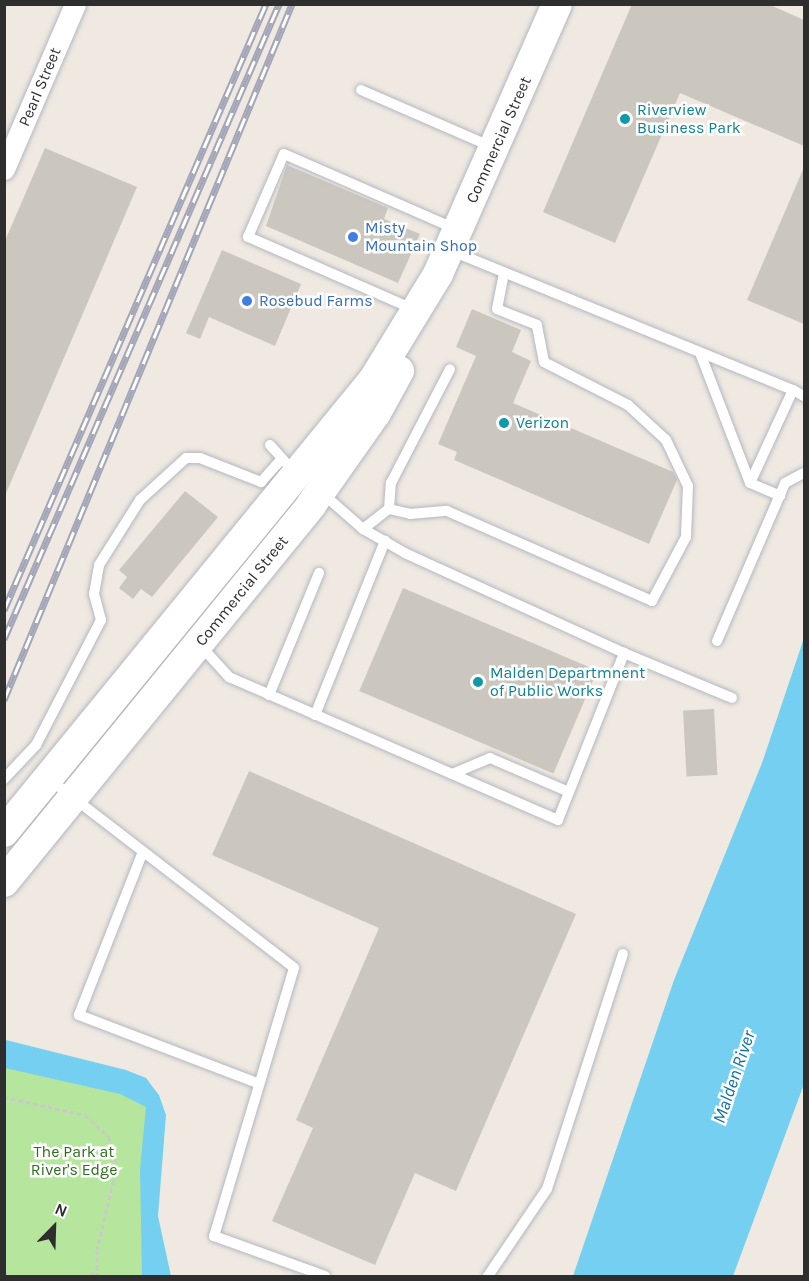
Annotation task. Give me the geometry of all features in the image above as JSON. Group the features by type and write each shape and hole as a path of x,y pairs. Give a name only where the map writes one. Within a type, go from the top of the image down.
{"main road":[{"name":"Commercial Street","path":"4,882 199,644 299,476 394,382 448,251 557,4"},
{"name":"Commercial Street","path":"4,832 299,476 360,398 417,310 448,251"}],"street":[{"name":"Pearl Street","path":"4,169 75,4"}],"lane":[{"path":"361,90 495,148"},
{"path":"417,310 248,237 284,154 448,251 804,396"},
{"path":"389,509 410,514 447,511 652,601 686,537 688,486 666,440 628,405 544,362 537,325 497,309 504,273"},
{"path":"700,353 750,483 780,496"},
{"path":"363,529 389,509 392,483 450,369"},
{"path":"750,483 793,390"},
{"path":"270,445 299,476 363,529 384,541 624,653 732,698"},
{"path":"4,780 36,745 101,620 94,594 99,565 140,500 186,458 200,458 261,482 299,476"},
{"path":"717,641 785,483 804,473"},
{"path":"315,715 384,541"},
{"path":"269,695 319,573"},
{"path":"199,644 229,677 558,820 624,653"},
{"path":"452,774 490,759 569,792"},
{"path":"49,779 142,854 294,968 257,1083 214,1236 326,1276"},
{"path":"142,854 80,1015 257,1083"},
{"path":"488,1276 547,1190 623,954"}],"path":[{"path":"4,1097 85,1115 108,1136 117,1166 95,1268 91,1276"},
{"path":"95,1268 97,1276"},
{"path":"4,1272 11,1276"}],"green space":[{"name":"The Park at River's Edge","path":"4,1063 153,1102 148,1276 5,1276"}],"water":[{"name":"Malden River","path":"804,638 804,1084 733,1276 573,1276 674,980 762,763"},
{"path":"6,1040 126,1070 146,1078 159,1095 166,1115 158,1216 171,1276 142,1275 140,1169 146,1107 120,1094 5,1068"}],"building":[{"name":"Riverview Business Park","path":"632,4 768,4 804,20 804,146 680,93 615,243 543,212"},
{"path":"45,148 137,187 4,498 4,243"},
{"path":"287,165 388,208 384,219 420,234 398,283 266,226"},
{"path":"804,167 804,324 747,300"},
{"name":"Rosebud Farms","path":"222,250 301,284 275,346 209,317 200,339 186,333"},
{"name":"Verizon","path":"472,309 521,330 512,352 531,361 513,403 673,472 677,480 649,544 454,460 457,452 438,444 476,356 456,347"},
{"path":"185,491 218,517 152,597 141,589 133,599 119,588 127,577 119,570"},
{"name":"Malden Departmnent of Public Works","path":"403,588 597,670 553,774 359,691"},
{"path":"714,709 717,775 686,777 683,711"},
{"path":"249,771 576,914 456,1191 415,1173 375,1265 272,1221 313,1128 296,1120 379,928 212,855"}],"railway":[{"path":"4,610 266,4"},
{"path":"4,639 279,4"},
{"path":"4,700 292,4"}],"place":[{"name":"Riverview Business Park","path":"625,119"},
{"name":"Misty Mountain Shop","path":"353,237"},
{"name":"Rosebud Farms","path":"247,301"},
{"name":"Verizon","path":"504,423"},
{"name":"Malden Departmnent of Public Works","path":"478,682"}]}
